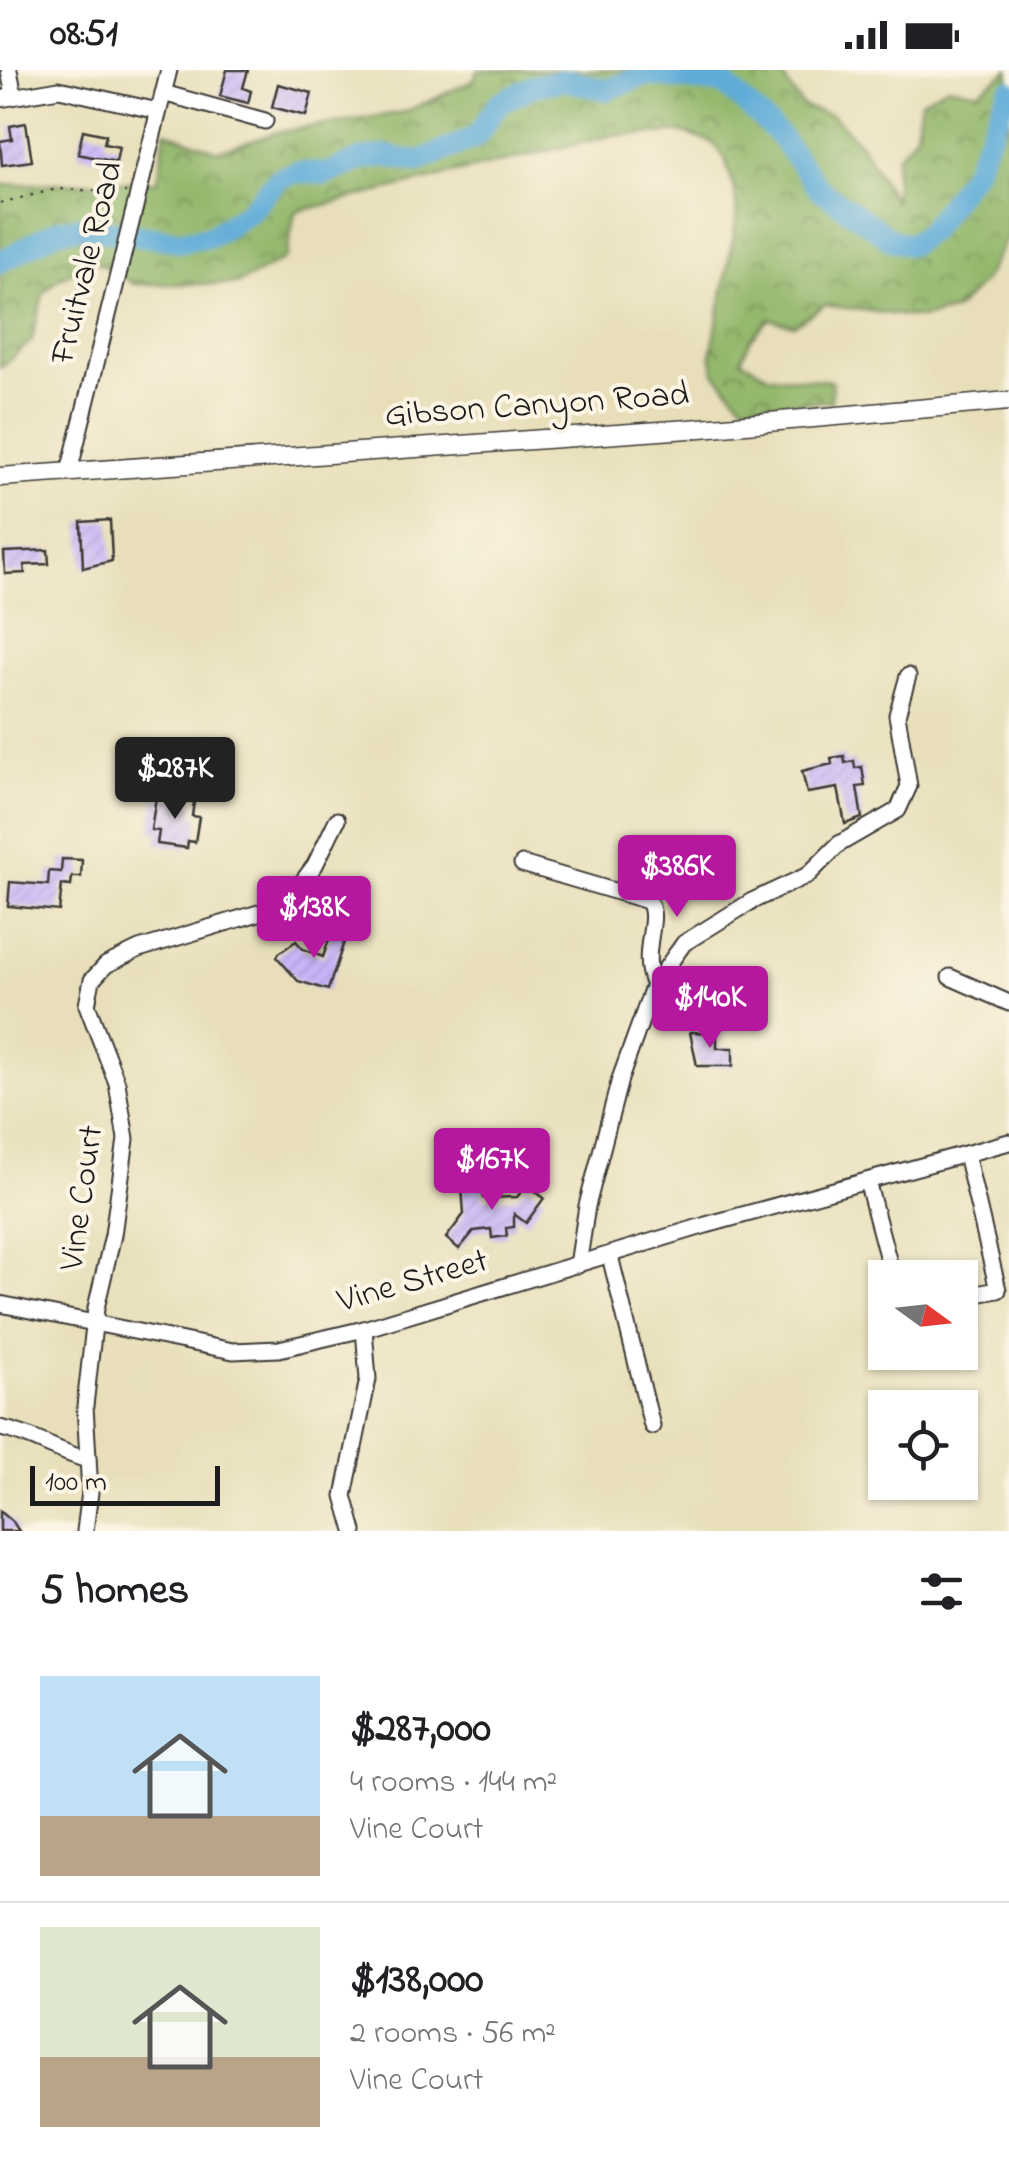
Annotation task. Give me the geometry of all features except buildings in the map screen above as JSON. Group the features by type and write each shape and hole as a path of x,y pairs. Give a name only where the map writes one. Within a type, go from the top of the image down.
{"main road":[{"name":"Gibson Canyon Road","path":"0,477 1009,401"}],"street":[{"path":"8,70 7,98 73,90 158,110"},
{"name":"Fruitvale Road","path":"69,472 169,70"},
{"path":"162,93 265,121"},
{"path":"578,1266 587,1206 620,1080 654,985 684,942 752,901 808,875 839,844 898,810 909,786 897,715 908,676"},
{"name":"Vine Court","path":"85,1531 85,1406 126,1139 118,1083 87,1005 92,980 106,966 139,949 285,905 301,888 337,820"},
{"path":"522,864 648,901 654,917 646,968 654,985"},
{"path":"950,978 1009,1003"},
{"name":"Vine Street","path":"0,1304 233,1351 279,1349 364,1329 1009,1142"},
{"path":"966,1154 998,1290 978,1294"},
{"path":"867,1181 888,1260"},
{"path":"610,1256 652,1426"},
{"path":"354,1531 344,1496 368,1380 364,1329"},
{"path":"0,1428 22,1432 58,1452 88,1460"}],"path":[{"path":"0,203 57,189 135,200"}],"green space":[{"path":"478,70 778,70 803,107 832,115 862,146 894,201 896,158 916,134 921,101 948,86 978,92 1009,70 1009,233 985,279 956,310 921,318 825,305 794,325 769,319 751,339 741,360 770,376 832,381 831,401 743,404 715,373 711,355 737,217 735,191 725,158 712,142 681,132 609,136 295,212 286,258 237,284 134,284 96,261 57,279 43,294 32,340 0,368 0,185 158,181 165,131 218,151 278,132 405,112 473,81"}],"waterway":[{"path":"0,262 58,230 82,227 181,241 211,236 248,212 278,179 296,172 326,174 363,159 385,156 418,162 476,137 499,103 533,86 566,80 607,90 646,75 724,84 779,135 819,189 892,240 910,245 929,231 974,170 1009,91"}]}
